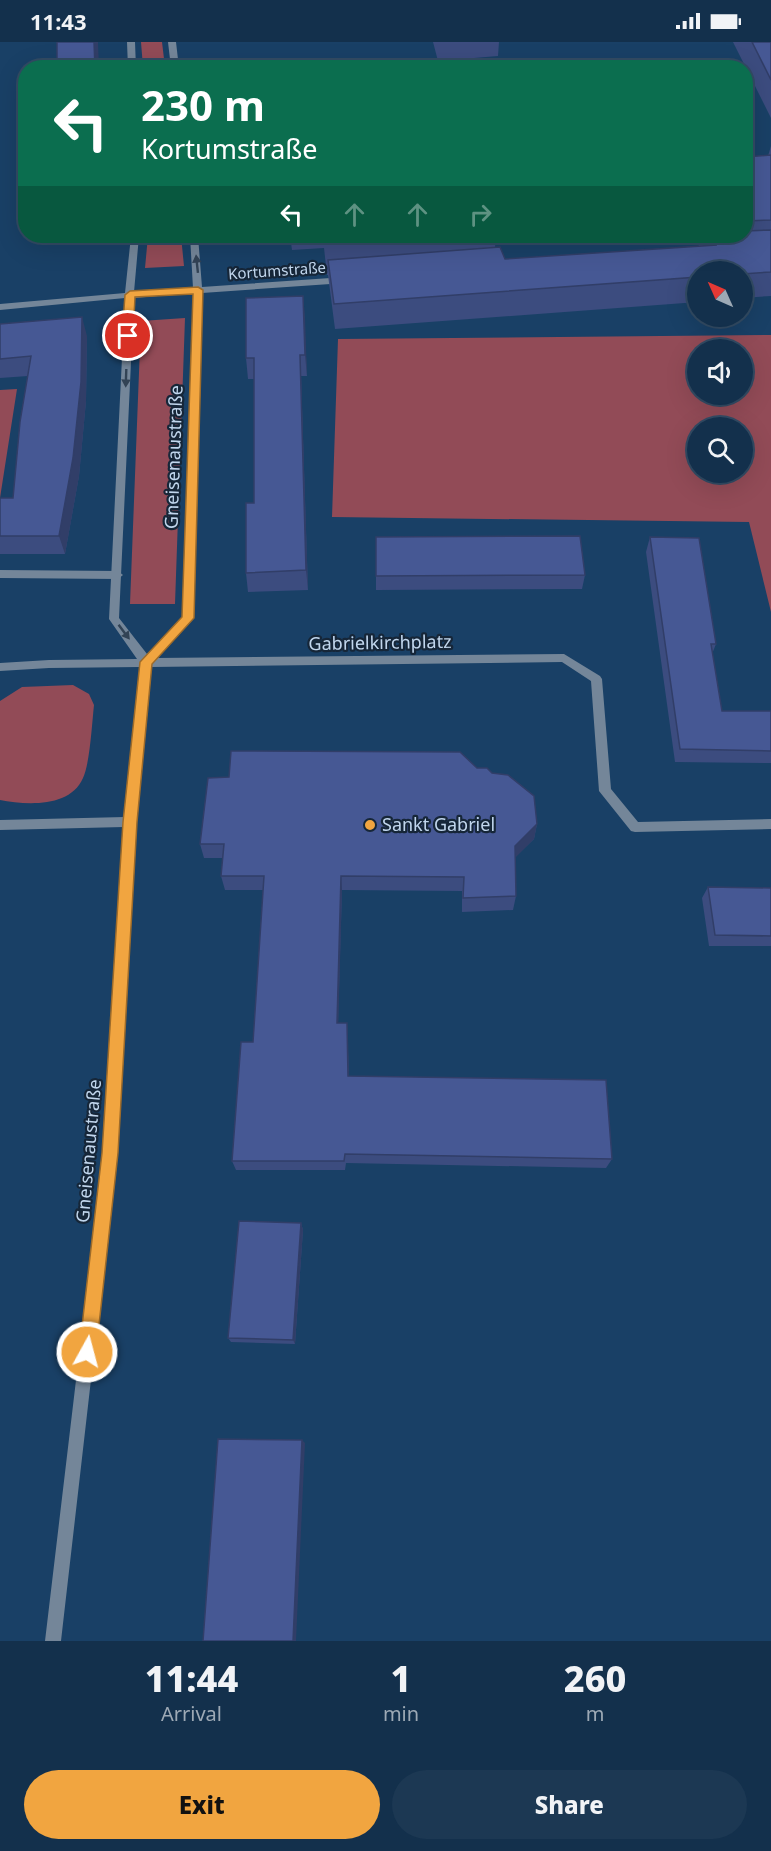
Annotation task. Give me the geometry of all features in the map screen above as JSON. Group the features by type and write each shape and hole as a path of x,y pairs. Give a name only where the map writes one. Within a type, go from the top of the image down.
{"street":[{"path":"131,42 132,60"},
{"path":"172,42 174,60"},
{"path":"134,243 114,619 146,662"},
{"name":"Gneisenaustraße","path":"53,1641 110,1153 130,822 146,662 188,618 198,290 195,243"},
{"name":"Kortumstraße","path":"0,307 351,279"},
{"path":"0,574 118,575"},
{"name":"Gabrielkirchplatz","path":"0,667 146,662 564,658 596,678 605,791 635,827 771,824"},
{"path":"0,825 130,822"}],"shaded area":[{"path":"141,42 162,42 164,60 142,60"},
{"path":"147,243 182,243 184,266 145,268"},
{"path":"185,318 175,604 130,604 141,321"},
{"path":"771,335 771,612 749,522 332,517 338,339"},
{"path":"17,389 0,498 0,390"},
{"path":"73,685 89,694 94,705 89,753 83,778 77,788 68,795 46,802 22,803 0,800 0,701 22,687"}],"building":[{"path":"57,42 94,42 95,60 57,60"},
{"path":"752,42 771,42 771,80"},
{"path":"771,155 771,220 753,221 753,156"},
{"path":"771,230 771,272 753,273 753,261 687,261 687,278 334,304 328,260 500,247 505,259 716,245 715,243 753,243 753,231"},
{"path":"303,296 305,355 300,355 306,570 246,573 246,503 254,503 254,358 246,358 246,298"},
{"path":"82,317 81,382 73,458 59,536 0,536 0,498 13,498 20,422 31,356 0,359 0,324"},
{"path":"580,536 585,575 376,576 376,537"},
{"path":"650,537 699,538 716,644 711,644 722,711 771,711 771,751 680,749"},
{"path":"231,751 460,752 477,768 487,768 492,773 508,775 534,796 537,824 515,846 516,896 463,898 464,877 341,876 337,1023 347,1023 348,1076 606,1080 612,1159 345,1154 344,1161 232,1161 241,1042 253,1042 264,876 221,876 224,844 200,844 208,778 229,777"},
{"path":"708,887 771,888 771,936 715,935"},
{"path":"239,1221 301,1223 293,1340 228,1338"},
{"path":"218,1439 302,1440 293,1641 203,1641"}],"place":[{"name":"Sankt Gabriel","path":"370,825"}],"route":[{"path":"87,1352 110,1153 130,822 146,662 188,618 198,290 130,295 128,336"}]}
